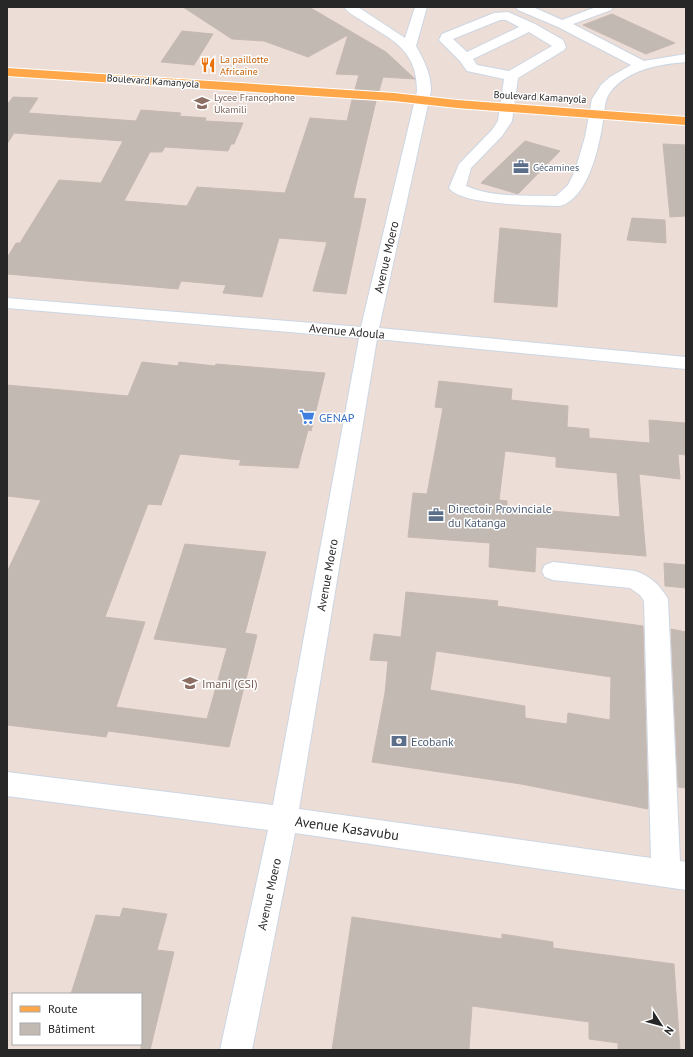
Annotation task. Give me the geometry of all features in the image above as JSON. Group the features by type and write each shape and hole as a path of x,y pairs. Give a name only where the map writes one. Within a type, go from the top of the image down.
{"main road":[{"name":"Boulevard Kamanyola","path":"7,72 394,97 423,96 598,107 686,121"},
{"name":"Boulevard Kamanyola","path":"507,102 545,97"},
{"name":"Boulevard Kamanyola","path":"583,99 598,107 614,101"}],"street":[{"path":"350,7 409,46 420,66 424,82 423,96"},
{"path":"409,46 421,7"},
{"path":"522,7 562,24 642,65"},
{"path":"562,24 607,7"},
{"path":"498,16 508,16 530,27 558,43 559,47 511,76 472,68 465,58 446,40 447,37 498,16"},
{"path":"465,58 530,27"},
{"path":"511,76 505,121 497,133 464,167 457,188 465,193 480,197 560,201 574,186 583,167 588,154 598,107 610,84 622,75 642,65 686,58"},
{"name":"Avenue Moero","path":"236,1050 284,819 369,333 423,96"},
{"name":"Avenue Adoula","path":"7,303 369,333 686,363"},
{"path":"553,571 635,580 648,589 656,599 676,875"},
{"name":"Avenue Kasavubu","path":"7,784 284,819 676,875"}],"building":[{"path":"183,7 309,7 386,52 415,79 383,77 379,91 355,89 359,75 336,74 348,35 308,57 264,41 232,39"},
{"path":"612,14 675,43 646,54 583,25"},
{"path":"182,31 213,34 194,65 161,62"},
{"path":"13,97 38,98 28,113 136,121 141,110 181,113 179,116 206,118 205,121 243,123 234,144 231,144 228,151 165,147 162,152 150,152 124,201 187,206 197,187 285,193 310,118 347,121 352,100 376,101 353,198 366,199 346,294 313,291 327,242 279,238 262,297 223,293 226,285 181,281 178,289 7,274 7,258 16,243 20,243 59,180 101,183 123,141 14,133 7,144 7,105"},
{"name":"Gécamines","path":"525,141 560,151 518,194 481,183"},
{"path":"663,144 686,145 686,216 670,217"},
{"path":"632,218 665,220 666,243 627,240"},
{"path":"500,228 561,234 557,307 494,302"},
{"path":"142,362 178,366 179,362 215,366 216,364 325,373 311,431 308,430 298,468 239,465 241,460 180,454 161,505 148,504 105,617 145,622 116,707 207,719 227,648 154,639 185,544 266,552 245,633 257,635 229,747 108,731 106,737 7,725 7,572 41,500 7,496 7,385 128,396"},
{"path":"439,381 512,389 511,400 568,406 567,427 589,429 589,438 650,443 649,420 685,423 686,455 678,454 680,479 639,474 646,556 536,547 535,572 489,567 490,543 408,537 413,493 427,494 443,408 435,407","holes":["505,451 556,457 556,467 617,473 620,517 507,507 507,501 499,500"]},
{"path":"664,563 686,565 686,588 665,586"},
{"path":"406,592 498,601 497,606 643,626 648,809 521,784 372,762 385,693 388,661 370,660 374,634 401,637","holes":["436,651 611,677 610,720 568,713 567,724 525,718 525,706 430,690"]},
{"path":"671,629 686,632 686,788 678,787"},
{"path":"123,908 167,914 157,950 174,952 150,1050 141,1050 142,993 71,993 96,915 120,917"},
{"path":"352,917 502,939 502,934 553,942 553,948 674,964 680,1050 618,1050 618,1043 589,1039 589,1022 472,1006 469,1050 332,1050"}],"place":[{"name":"La paillotte Africaine","path":"208,65"},
{"name":"Lycee Francophone Ukamili","path":"202,103"},
{"name":"Gécamines","path":"521,167"},
{"name":"GENAP","path":"307,417"},
{"name":"Directoir Provinciale du Katanga","path":"436,515"},
{"name":"Imani (CSI)","path":"190,683"},
{"name":"Ecobank","path":"399,741"}]}
